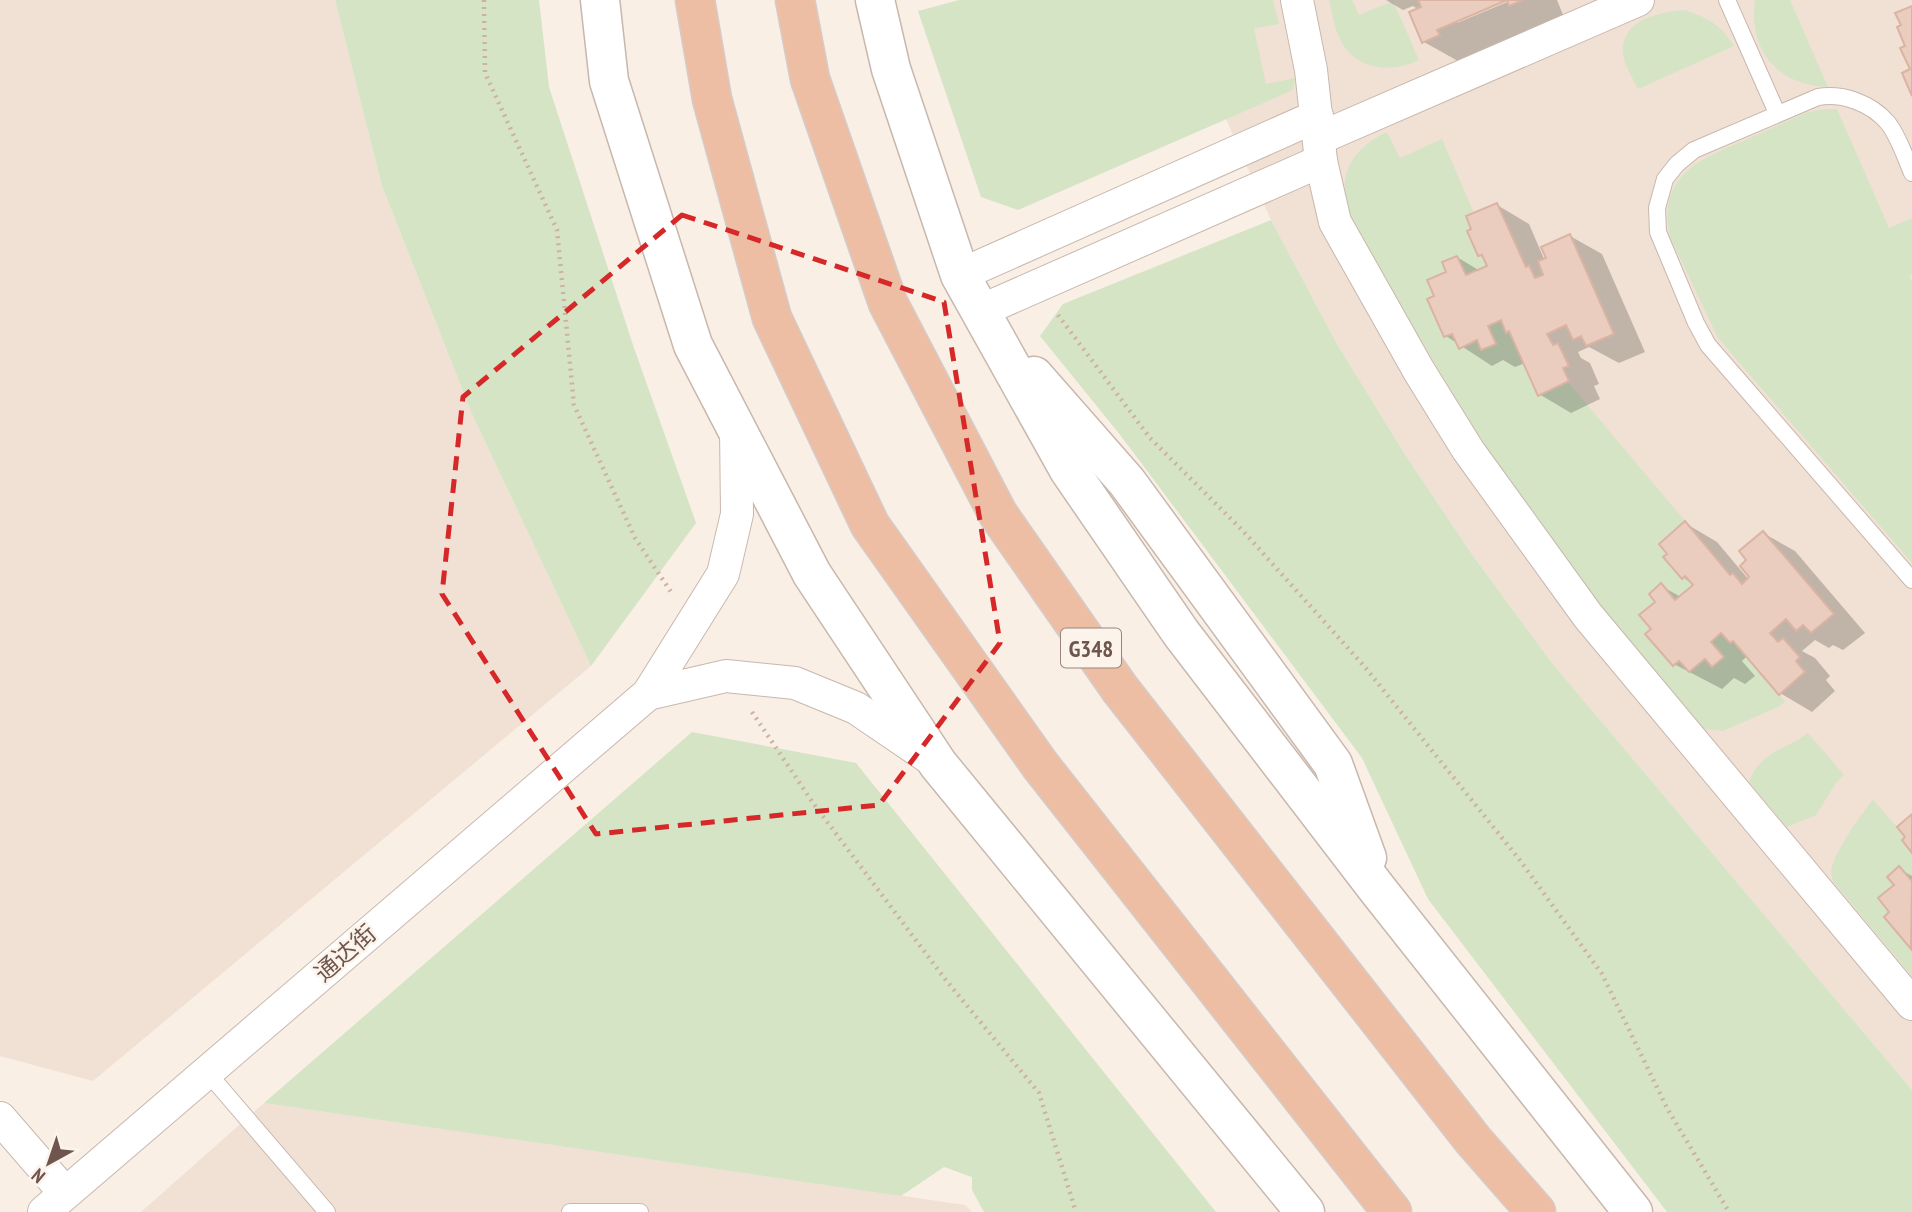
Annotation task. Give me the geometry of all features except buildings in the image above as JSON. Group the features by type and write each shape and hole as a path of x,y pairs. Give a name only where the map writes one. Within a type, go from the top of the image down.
{"highway":[{"path":"695,0 712,99 772,318 870,525 1041,765 1392,1212"},
{"name":"G348","path":"795,0 810,79 887,303 999,514 1120,689 1473,1140 1535,1212"}],"street":[{"path":"600,0 609,81 693,345 812,574 939,764 1305,1212"},
{"path":"875,0 891,69 960,275 978,312 1069,470 1181,633 1378,890 1633,1212"},
{"path":"1297,0 1335,222 1419,371 1468,450 1605,638 1912,1004"},
{"path":"960,275 1319,139 1638,0"},
{"path":"978,312 1037,286 1319,139"},
{"path":"648,694 723,573 737,514 736,426"},
{"path":"648,694 726,676 795,683 856,708 939,764"},
{"name":"通达街","path":"55,1202 648,694"},
{"path":"0,1118 55,1202"},
{"path":"1473,1140 1547,1212"}],"lane":[{"path":"1727,0 1777,113"},
{"path":"1912,173 1888,123 1877,113 1853,100 1827,96 1777,113 1694,150 1677,164 1665,179 1658,199 1658,232 1696,323 1709,345 1912,580"},
{"path":"207,1072 327,1212"},
{"path":"570,1212 640,1212"}],"path":[{"path":"1037,286 1150,438 1244,531 1364,666 1519,859 1602,974 1667,1108 1729,1212"}],"highlighted area":[{"path":"682,215 944,302 1000,643 879,805 596,834 442,594 463,397"}],"shaded area":[{"path":"0,0 335,0 382,186 472,414 591,666 93,1081 0,1056"},
{"path":"1273,0 1912,0 1912,1090 1552,663 1471,553 1406,456 1337,344 1271,220 1195,42 1278,24"},
{"path":"264,1103 965,1205 972,1212 141,1212"}],"green space":[{"path":"335,0 539,0 549,87 633,345 696,523 591,666 472,414 382,186"},
{"path":"959,0 1273,0 1279,24 1254,29 1266,84 1295,78 1293,90 1018,210 981,197 918,11"},
{"path":"1329,0 1352,0 1359,15 1393,1 1419,60 1395,67 1360,61 1343,44"},
{"path":"1755,0 1790,0 1828,87 1794,80 1770,62 1756,34"},
{"path":"1685,10 1714,23 1734,46 1638,89 1623,53 1628,32 1644,19"},
{"path":"1837,109 1889,228 1912,218 1912,274 1909,276 1912,282 1912,563 1718,338 1670,237 1669,199 1675,185 1696,164 1808,112"},
{"path":"1387,132 1400,158 1442,139 1550,389 1568,382 1685,521 1679,528 1805,672 1779,694 1785,702 1778,707 1723,731 1704,729 1604,611 1520,497 1444,378 1365,246 1347,205 1345,182 1351,163 1362,148"},
{"path":"1271,220 1337,344 1406,456 1471,553 1552,663 1912,1090 1912,1212 1667,1212 1428,899 1362,758 1121,436 1040,336 1063,304"},
{"path":"692,732 856,763 1216,1212 984,1212 972,1190 972,1177 944,1167 901,1196 264,1103"},
{"path":"1808,733 1844,775 1816,815 1787,827 1749,782 1759,764 1766,758"},
{"path":"1873,800 1912,844 1912,976 1834,883 1831,872 1842,846"}]}
